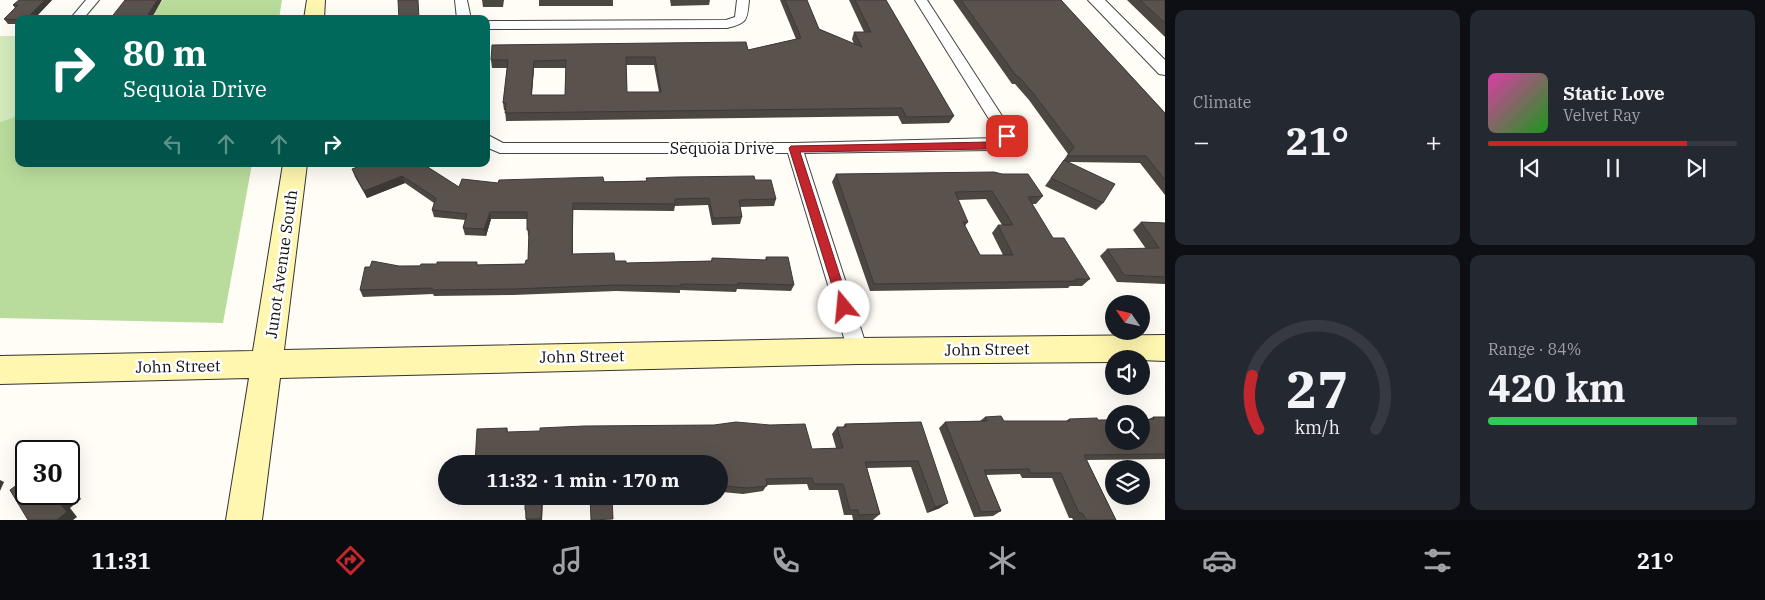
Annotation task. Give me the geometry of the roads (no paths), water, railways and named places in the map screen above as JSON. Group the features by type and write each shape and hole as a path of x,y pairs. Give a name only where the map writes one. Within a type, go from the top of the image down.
{"main road":[{"path":"314,15 316,0"},
{"name":"Junot Avenue South","path":"244,520 294,167"},
{"name":"John Street","path":"0,370 858,351 1165,348"}],"street":[{"path":"80,15 93,0"},
{"path":"461,0 463,15"},
{"path":"490,25 727,24 741,19 743,0"},
{"name":"Sequoia Drive","path":"490,142 500,148 794,148 990,145 1002,142 1007,136 921,0"},
{"path":"1096,0 1165,70"},
{"path":"794,148 858,351"}]}
